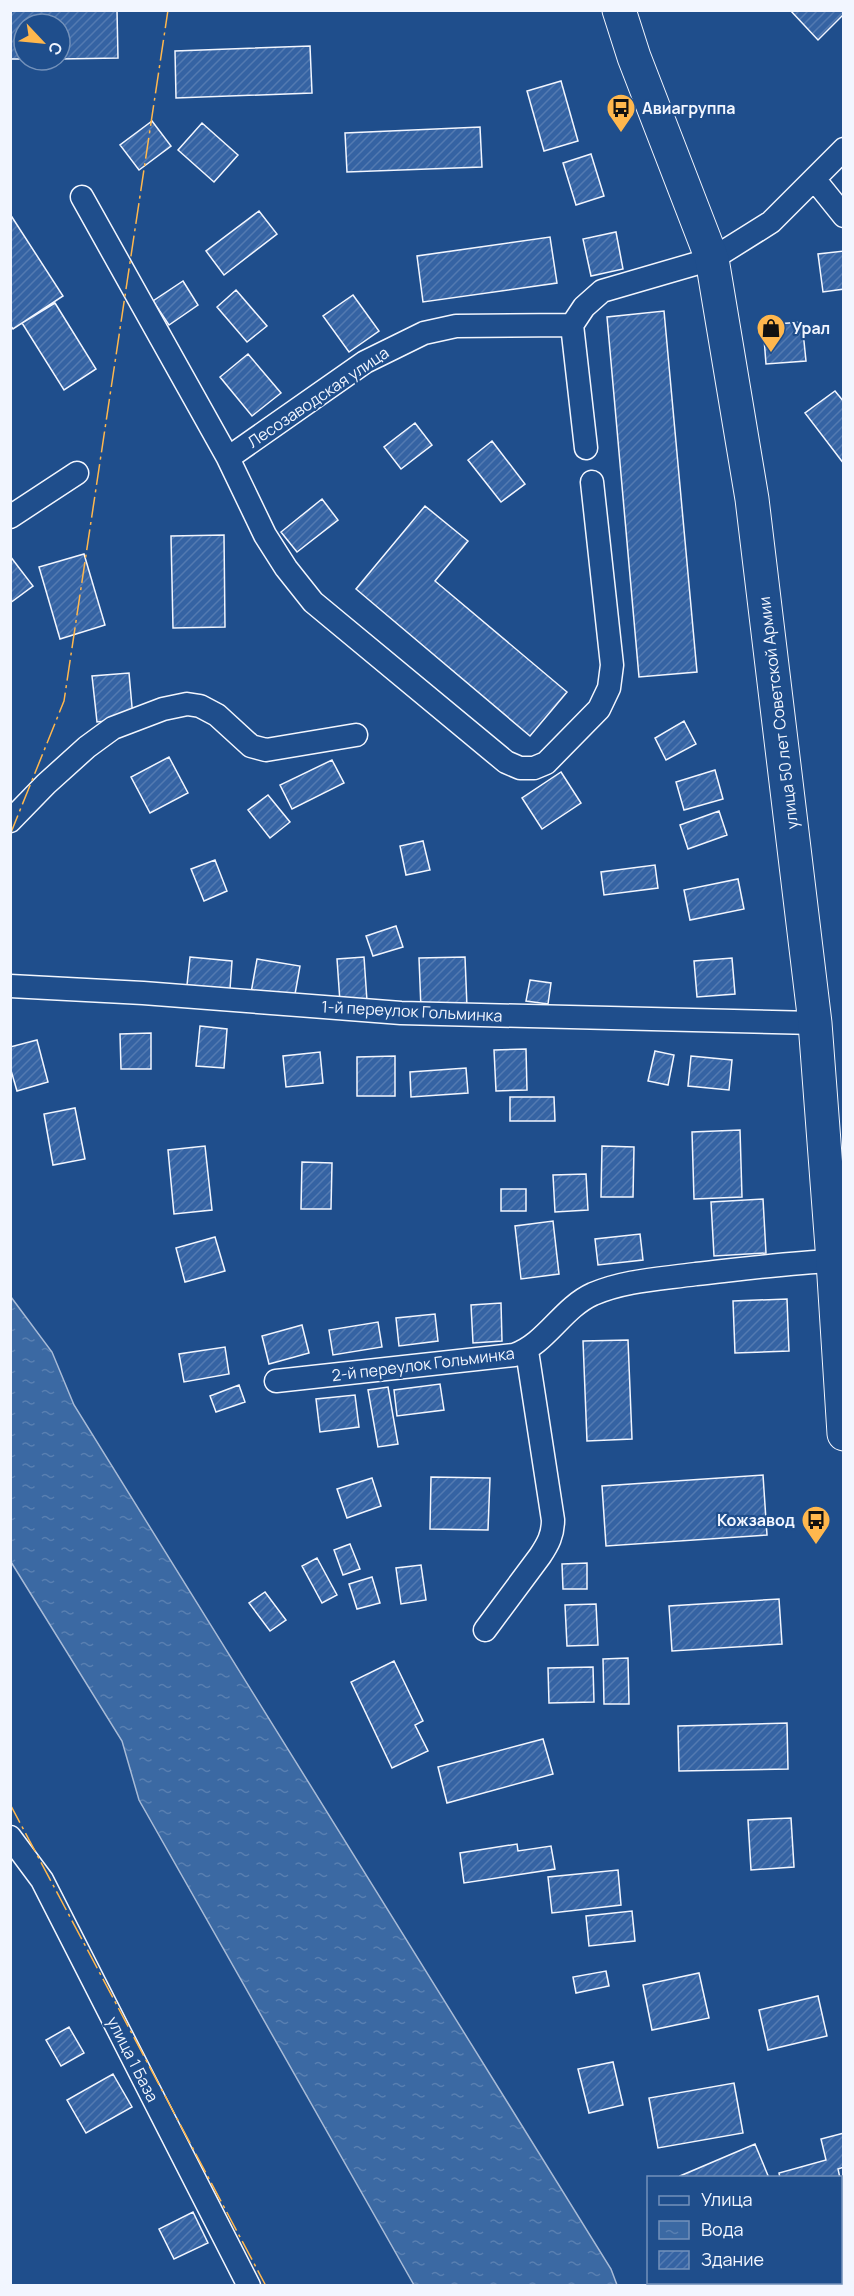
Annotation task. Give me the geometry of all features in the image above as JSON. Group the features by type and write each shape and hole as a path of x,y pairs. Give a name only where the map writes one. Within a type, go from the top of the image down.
{"main road":[{"name":"улица 50 лет Советской Армии","path":"619,10 634,57 712,258 752,499 815,1023 843,1434"}],"street":[{"path":"586,448 572,325 584,307 602,291 712,258 771,222 815,180 843,149"},
{"path":"815,180 843,216"},
{"path":"82,197 228,458 265,535 286,568 313,602 506,762 520,768 534,768 546,763 599,709 609,688 612,665 592,482"},
{"name":"Лесозаводская улица","path":"228,458 365,362 391,347 424,333 456,326 572,325"},
{"path":"10,517 77,473"},
{"path":"10,821 46,784 87,747 113,728 164,709 187,704 200,706 217,715 251,746 266,750 356,735"},
{"name":"1-й переулок Гольминка","path":"10,986 143,993 401,1013 815,1023"},
{"name":"2-й переулок Гольминка","path":"276,1382 514,1355 527,1351 566,1313 582,1301 623,1283 786,1263 833,1261"},
{"path":"484,1630 549,1544 553,1532 527,1351"},
{"name":"улица 1 База","path":"10,1837 42,1880 249,2286"}],"water":[{"path":"11,1297 52,1352 74,1405 611,2269 617,2285 414,2285 139,1800 122,1741 11,1562"}],"building":[{"path":"10,10 117,10 118,58 72,59 72,12 12,12 12,59 10,59"},
{"path":"790,10 844,10 844,14 818,40"},
{"path":"310,46 312,93 176,98 175,51"},
{"path":"561,81 578,141 544,151 527,91"},
{"path":"152,121 171,146 139,170 120,145"},
{"path":"202,123 238,155 214,182 178,150"},
{"path":"480,127 482,167 347,172 345,133"},
{"path":"591,154 604,196 576,205 563,163"},
{"path":"259,211 277,234 224,275 206,251"},
{"path":"10,214 63,296 13,329 10,325"},
{"path":"616,232 623,269 591,276 583,239"},
{"path":"550,237 557,283 423,302 417,256"},
{"path":"844,251 844,289 823,292 818,254"},
{"path":"183,281 198,305 169,325 153,301"},
{"path":"236,290 267,326 247,342 217,307"},
{"path":"353,295 379,331 349,352 323,316"},
{"path":"55,303 96,369 64,390 22,323"},
{"path":"664,311 697,672 639,677 607,317"},
{"path":"802,322 806,361 766,364 763,325"},
{"path":"248,354 281,393 252,416 220,377"},
{"path":"835,391 844,402 844,464 805,413"},
{"path":"415,423 432,445 401,469 384,447"},
{"path":"492,441 525,484 501,502 468,460"},
{"path":"322,499 338,520 297,552 281,532"},
{"path":"425,506 468,541 435,581 567,692 530,736 356,589"},
{"path":"224,535 225,627 173,628 171,536"},
{"path":"84,554 105,625 60,639 39,567"},
{"path":"10,556 33,586 10,603"},
{"path":"129,673 133,718 97,722 92,676"},
{"path":"684,721 696,744 666,760 655,738"},
{"path":"169,757 188,793 150,813 131,777"},
{"path":"332,760 344,783 292,809 280,785"},
{"path":"715,770 723,799 684,810 676,782"},
{"path":"561,772 581,803 542,829 522,798"},
{"path":"268,795 290,822 270,838 248,810"},
{"path":"719,811 727,835 688,849 680,825"},
{"path":"423,841 430,870 406,875 400,846"},
{"path":"215,860 227,891 204,901 191,869"},
{"path":"655,865 658,888 604,895 601,872"},
{"path":"738,879 744,909 690,920 684,890"},
{"path":"396,926 403,947 373,956 366,936"},
{"path":"190,957 232,961 230,989 187,985"},
{"path":"364,957 367,1001 340,1002 337,959"},
{"path":"465,957 467,1007 421,1009 419,958"},
{"path":"732,958 735,994 697,997 694,961"},
{"path":"257,959 300,966 294,1000 251,993"},
{"path":"530,980 551,983 548,1004 526,1001"},
{"path":"200,1026 227,1029 224,1068 196,1066"},
{"path":"151,1033 151,1069 121,1069 120,1034"},
{"path":"37,1040 48,1082 17,1091 10,1067 10,1047"},
{"path":"526,1049 527,1090 496,1091 494,1050"},
{"path":"655,1051 674,1055 668,1085 648,1081"},
{"path":"320,1052 323,1083 286,1087 283,1056"},
{"path":"395,1056 395,1096 357,1096 357,1057"},
{"path":"691,1056 732,1060 729,1090 688,1086"},
{"path":"466,1068 468,1093 411,1097 410,1072"},
{"path":"510,1097 554,1097 555,1121 510,1121"},
{"path":"75,1108 85,1159 53,1165 44,1114"},
{"path":"740,1130 742,1197 694,1199 692,1132"},
{"path":"205,1146 212,1210 174,1214 168,1150"},
{"path":"602,1146 634,1147 633,1197 601,1197"},
{"path":"302,1162 332,1163 331,1209 301,1209"},
{"path":"586,1174 588,1210 555,1212 553,1175"},
{"path":"501,1189 526,1189 526,1211 501,1211"},
{"path":"763,1199 766,1253 714,1256 711,1202"},
{"path":"553,1221 559,1274 521,1279 515,1226"},
{"path":"640,1234 643,1260 598,1265 595,1239"},
{"path":"215,1237 225,1271 185,1282 176,1248"},
{"path":"787,1299 789,1351 735,1353 733,1301"},
{"path":"501,1303 502,1341 473,1343 471,1305"},
{"path":"435,1314 438,1341 399,1346 396,1318"},
{"path":"378,1322 382,1347 333,1355 329,1330"},
{"path":"302,1325 309,1353 269,1364 262,1336"},
{"path":"628,1340 632,1439 587,1441 583,1341"},
{"path":"225,1347 229,1374 184,1382 179,1354"},
{"path":"440,1384 444,1410 397,1416 394,1390"},
{"path":"239,1385 245,1402 216,1412 210,1396"},
{"path":"388,1387 398,1444 378,1447 368,1390"},
{"path":"355,1395 359,1427 320,1432 316,1399"},
{"path":"763,1475 767,1535 606,1546 602,1486"},
{"path":"431,1477 490,1478 488,1530 430,1529"},
{"path":"372,1478 381,1506 347,1518 337,1489"},
{"path":"350,1544 360,1569 343,1575 334,1550"},
{"path":"317,1558 337,1595 322,1603 302,1566"},
{"path":"587,1563 587,1589 563,1589 562,1564"},
{"path":"421,1565 426,1600 401,1604 396,1568"},
{"path":"372,1577 380,1603 357,1609 349,1584"},
{"path":"265,1592 286,1620 270,1631 249,1603"},
{"path":"779,1599 782,1644 672,1651 669,1606"},
{"path":"596,1604 598,1645 567,1646 565,1605"},
{"path":"628,1658 629,1704 604,1704 603,1659"},
{"path":"394,1661 423,1721 415,1725 428,1751 392,1768 351,1682"},
{"path":"593,1667 594,1702 549,1703 548,1668"},
{"path":"787,1723 788,1769 679,1771 678,1726"},
{"path":"543,1739 553,1774 447,1803 438,1767"},
{"path":"791,1818 794,1867 751,1870 748,1820"},
{"path":"517,1844 518,1851 551,1846 555,1869 464,1883 460,1853"},
{"path":"618,1870 621,1905 552,1913 548,1877"},
{"path":"632,1911 635,1941 589,1946 586,1916"},
{"path":"606,1971 609,1986 576,1993 573,1977"},
{"path":"699,1973 709,2018 652,2030 643,1985"},
{"path":"818,1996 827,2036 768,2050 759,2010"},
{"path":"69,2027 84,2053 61,2066 46,2040"},
{"path":"613,2062 623,2105 589,2113 578,2069"},
{"path":"113,2074 132,2107 86,2133 67,2100"},
{"path":"734,2083 743,2133 658,2148 649,2098"},
{"path":"844,2133 844,2167 838,2169 840,2176 780,2176 779,2173 826,2160 821,2139"},
{"path":"755,2144 768,2176 680,2176"},
{"path":"842,2211 844,2218 844,2277 842,2277"},
{"path":"193,2212 208,2243 174,2259 159,2229"}],"power":[{"path":"10,835 64,701 168,10"},
{"path":"10,1804 266,2286"}],"place":[{"name":"Авиагруппа","path":"621,134"},
{"name":"Урал","path":"771,354"},
{"name":"Кожзавод","path":"816,1546"}]}
